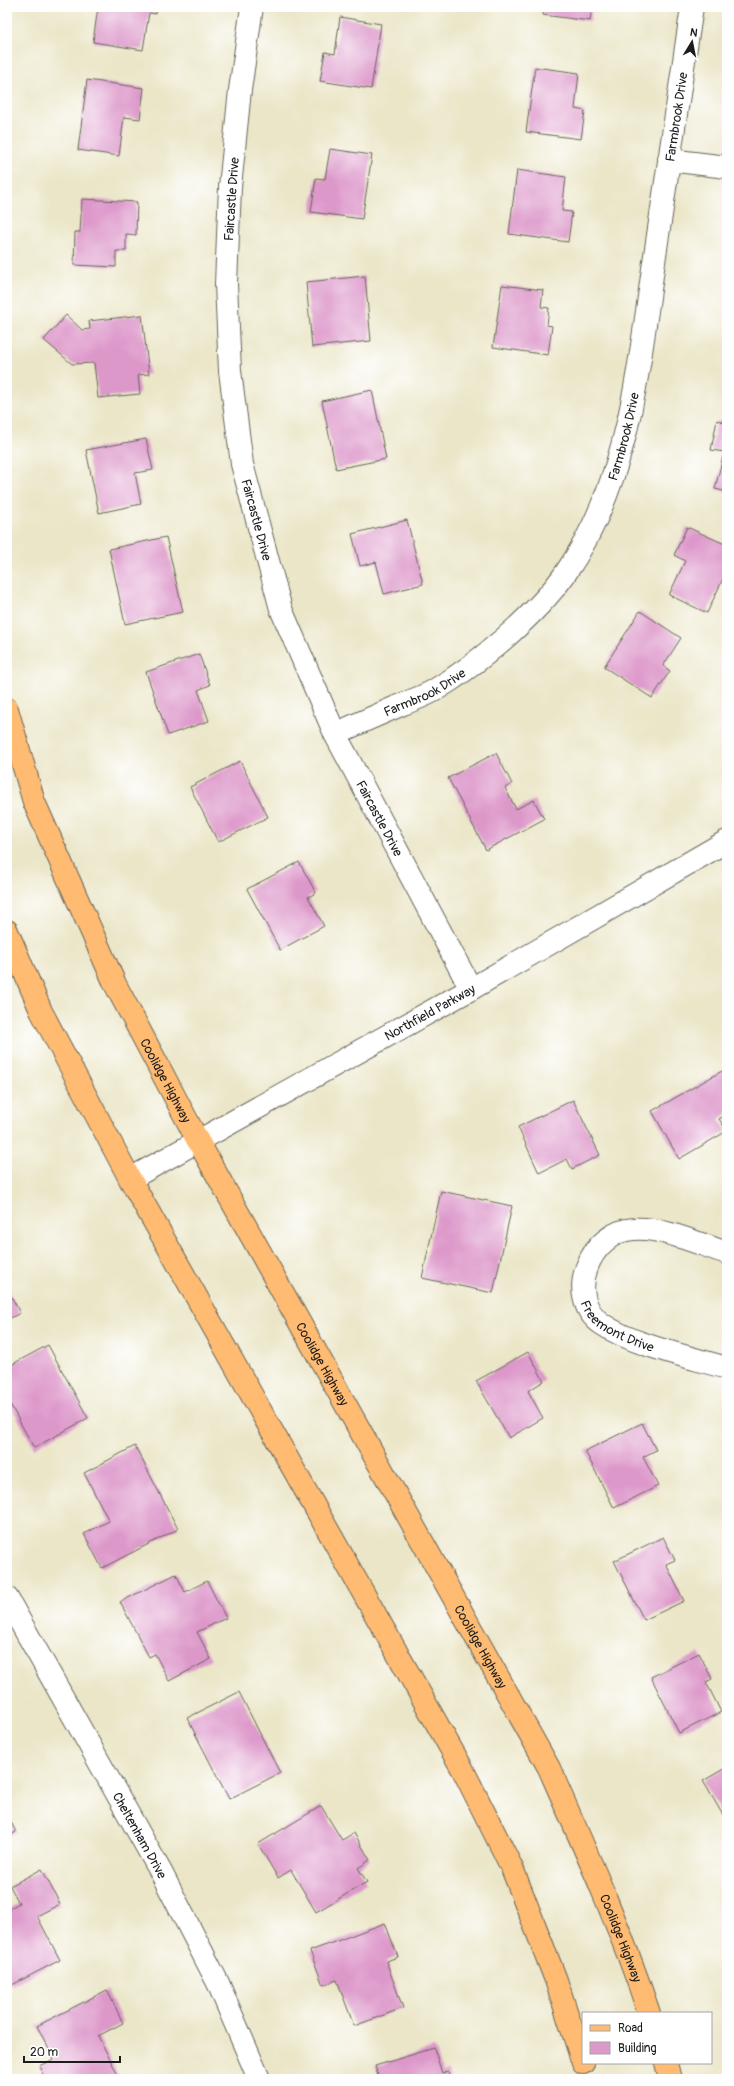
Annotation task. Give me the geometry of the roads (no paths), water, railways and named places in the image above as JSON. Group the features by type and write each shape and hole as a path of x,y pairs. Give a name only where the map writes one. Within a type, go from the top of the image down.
{"main road":[{"name":"Coolidge Highway","path":"7,709 34,802 76,900 115,984 198,1140 549,1768 594,1867 631,1958 649,2012"},
{"path":"7,931 41,1011 130,1179 463,1770 512,1868 556,1980 582,2060"},
{"path":"583,2064 588,2079"},
{"path":"666,2064 670,2079"}],"street":[{"name":"Faircastle Drive","path":"252,7 240,90 230,187 226,284 230,371 242,464 281,609 335,734 471,989"},
{"name":"Farmbrook Drive","path":"335,734 434,690 468,667 504,638 532,611 564,576 589,535 614,479 627,428 638,368 692,7"},
{"path":"669,160 727,167"},
{"name":"Northfield Parkway","path":"130,1179 471,989 727,841"},
{"name":"Freemont Drive","path":"727,1253 661,1232 632,1228 617,1233 594,1251 586,1267 583,1287 584,1298 590,1311 600,1323 623,1336 727,1368"},
{"name":"Cheltenham Drive","path":"7,1598 166,1881 218,1983 259,2079"}]}
